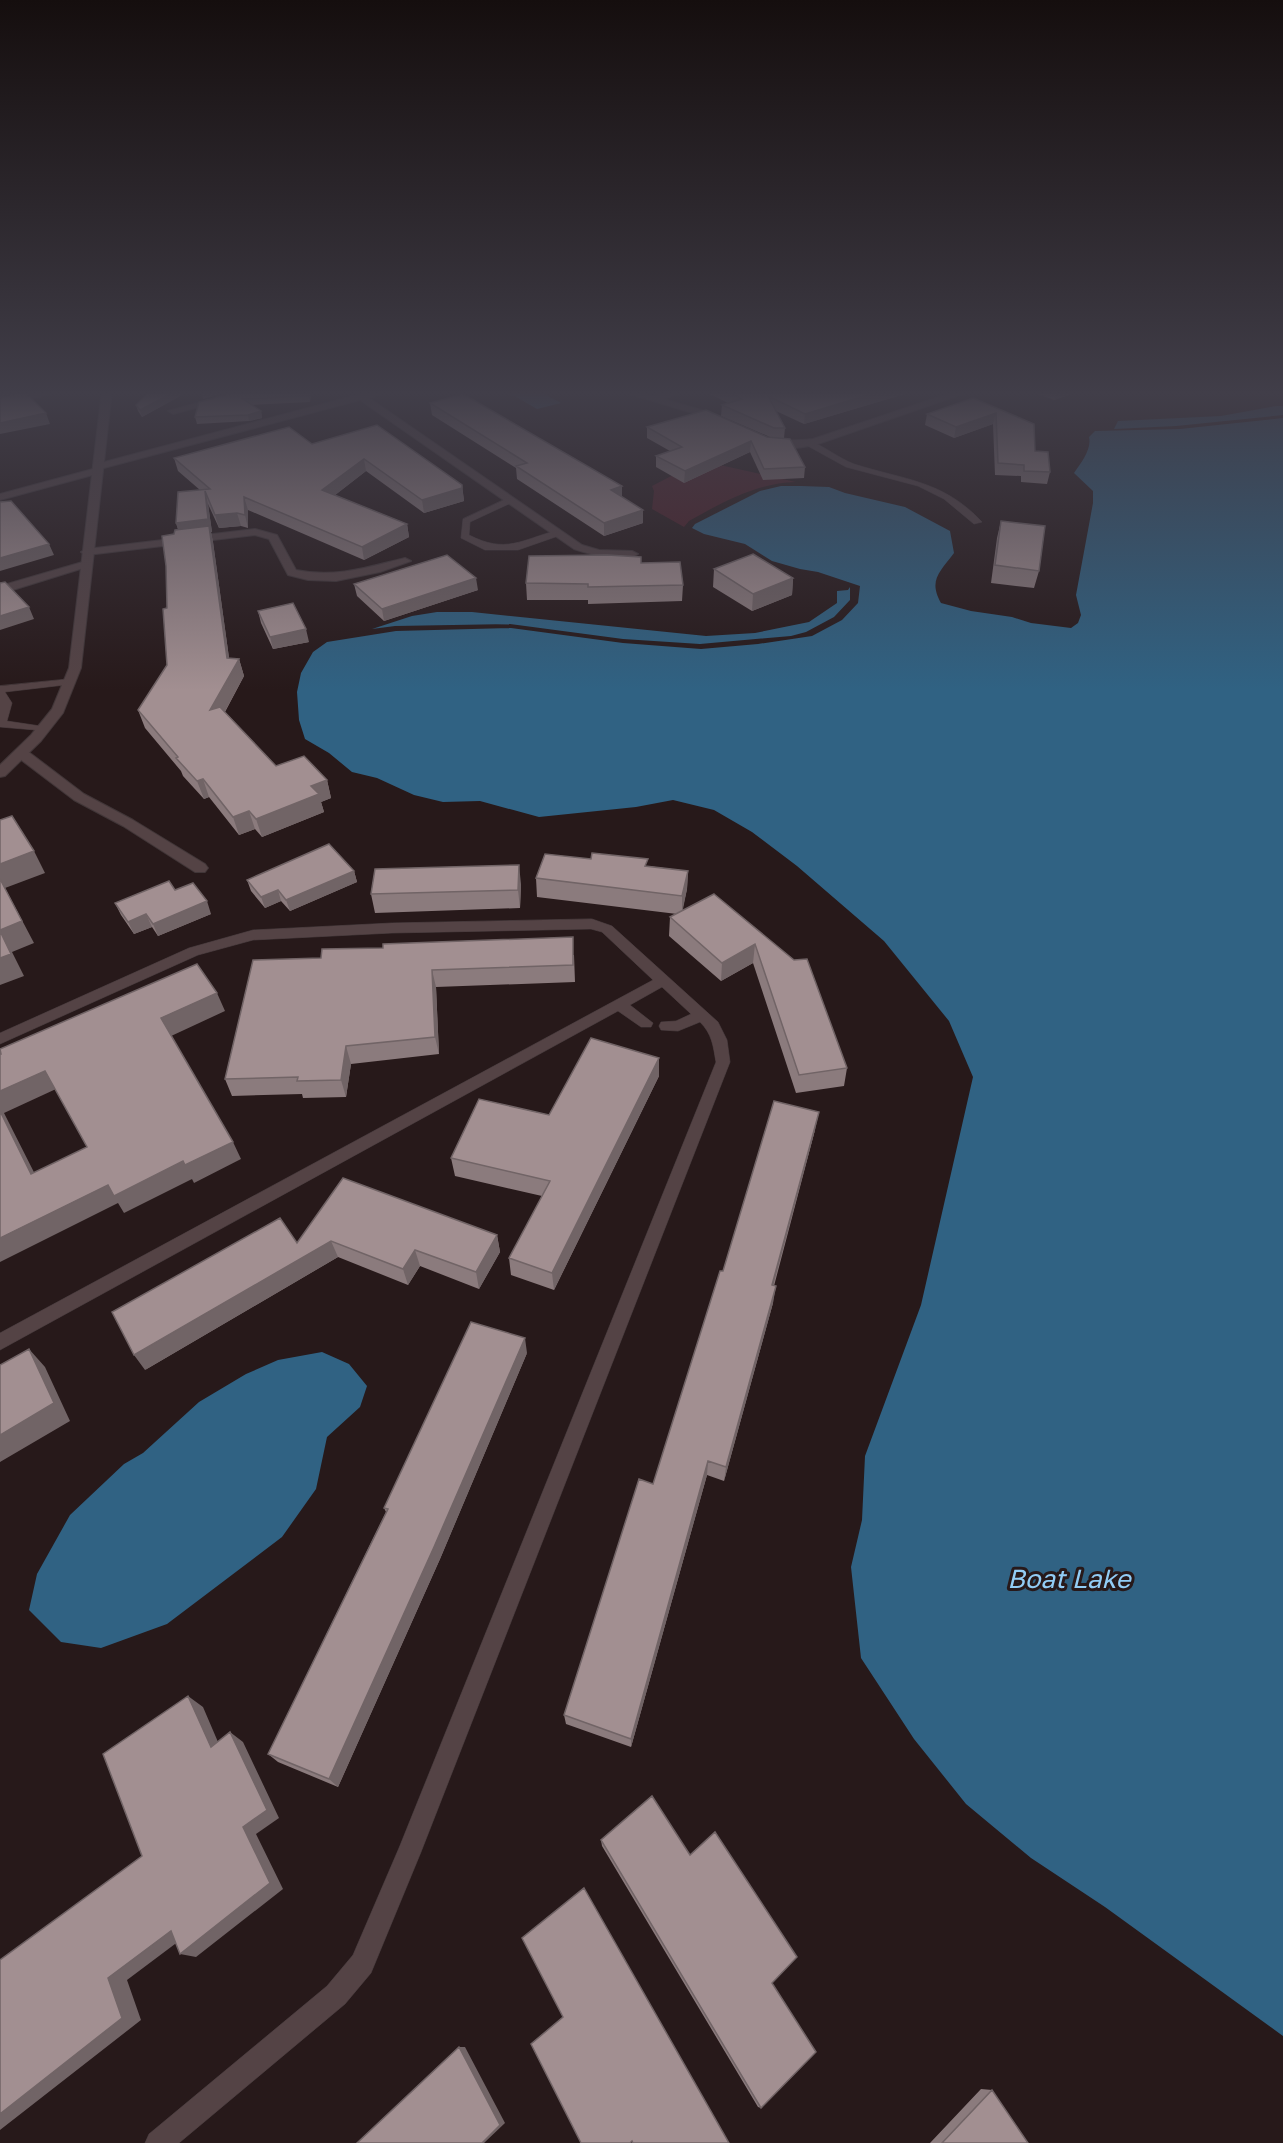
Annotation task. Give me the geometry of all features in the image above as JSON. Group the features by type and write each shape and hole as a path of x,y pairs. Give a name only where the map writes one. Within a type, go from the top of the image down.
{"street":[{"path":"0,497 24,490"},
{"path":"0,773 44,729 58,710 75,668 94,490"},
{"path":"496,490 578,547 598,553 632,554"},
{"path":"0,590 86,558 255,532 273,537 292,573 318,579 353,576 405,561"},
{"path":"21,753 79,798 128,823 200,868"}],"lane":[{"path":"933,490 947,497 977,522"},
{"path":"510,500 466,521 464,536 485,547 518,547 558,533"},
{"path":"0,688 69,682"},
{"path":"0,693 6,703 1,724 44,729"},
{"path":"0,1039 194,951 253,935 392,928 592,924 608,930 664,980 713,1026 720,1040 723,1062 409,1852 362,1964 336,1995 158,2143"},
{"path":"0,1342 664,980"},
{"path":"619,1005 646,1023"},
{"path":"666,1026 678,1026 702,1015"}],"shaded area":[{"path":"754,490 714,507 689,521 684,527 652,509 654,491"}],"water":[{"name":"Boat Lake","path":"764,490 837,490 905,507 950,531 954,553 940,571 936,582 937,595 941,603 1031,623 1071,628 1078,623 1081,615 1076,595 1093,503 1093,491 1283,490 1283,2036 1105,1907 1031,1858 966,1804 914,1739 861,1658 851,1567 862,1520 865,1456 921,1305 973,1077 949,1021 884,941 797,866 752,832 714,810 673,800 636,807 539,817 480,801 443,802 414,795 377,778 352,772 329,753 305,739 299,720 297,692 301,673 313,652 327,642 396,631 511,628 623,643 701,649 812,636 842,620 858,603 860,586 818,572 772,561 745,544 704,534 692,528 695,524"},
{"path":"850,587 850,600 834,617 806,632 791,636 700,644 623,639 510,624 395,626 372,629 412,616 437,612 472,612 706,636 755,633 809,622 837,603 837,591 848,590"},
{"path":"322,1352 349,1364 367,1386 360,1407 327,1437 316,1489 282,1537 167,1624 101,1648 61,1642 29,1610 37,1574 70,1515 124,1464 143,1453 199,1402 246,1374 278,1360"}],"building":[{"path":"199,490 322,490 407,524 362,547 244,497 245,515 237,513 215,515 205,491 208,519 176,523 178,492"},
{"path":"408,490 455,490 422,500"},
{"path":"553,490 611,490 643,510 604,523"},
{"path":"11,501 49,544 0,558 0,502"},
{"path":"1001,521 1045,526 1039,571 995,565"},
{"path":"209,526 227,658 239,659 210,710 220,707 276,766 304,756 327,780 311,786 319,794 256,819 249,811 233,817 203,779 197,781 176,758 178,757 138,710 167,665 163,609 167,608 166,566 162,536 174,534 175,530"},
{"path":"753,554 793,578 753,594 714,569"},
{"path":"447,555 476,578 382,609 354,584"},
{"path":"529,556 641,557 641,563 680,562 683,585 588,587 588,584 526,583"},
{"path":"5,582 29,607 0,616 0,583"},
{"path":"293,603 306,629 270,637 258,611"},
{"path":"12,816 34,851 0,864 0,820"},
{"path":"329,844 354,871 286,900 278,890 261,897 247,880"},
{"path":"592,853 648,859 645,866 688,871 682,896 536,878 545,854 591,859"},
{"path":"519,865 518,890 371,894 375,869"},
{"path":"0,879 22,921 0,930"},
{"path":"169,881 175,890 193,883 207,901 153,924 146,914 128,922 115,903"},
{"path":"714,894 794,960 807,959 847,1068 799,1075 755,944 722,963 670,917"},
{"path":"0,931 11,954 0,958"},
{"path":"573,937 573,965 432,970 435,1037 346,1046 341,1080 297,1081 298,1077 225,1079 253,960 321,958 322,949 383,948 383,944"},
{"path":"197,964 217,993 161,1018 233,1142 185,1165 183,1161 114,1196 108,1185 0,1238 0,1111 31,1174 87,1147 45,1071 0,1091 0,1049"},
{"path":"591,1038 659,1058 552,1273 509,1258 550,1181 451,1158 479,1099 549,1115"},
{"path":"774,1101 819,1112 772,1285 776,1286 726,1467 708,1461 631,1739 564,1715 639,1479 653,1484 720,1271 723,1271"},
{"path":"343,1178 497,1235 476,1272 415,1250 403,1269 331,1241 134,1355 112,1312 280,1218 297,1243"},
{"path":"471,1322 525,1338 329,1779 268,1754 388,1509 384,1508"},
{"path":"29,1349 54,1403 0,1435 0,1365"},
{"path":"188,1696 211,1747 230,1732 267,1810 243,1827 270,1883 180,1954 171,1931 108,1978 122,2018 0,2114 0,1960 142,1856 103,1754"},
{"path":"652,1796 690,1855 715,1832 797,1957 772,1983 816,2052 761,2108 601,1840"},
{"path":"584,1888 729,2143 633,2143 632,2141 630,2143 581,2143 531,2044 563,2017 522,1938"},
{"path":"459,2047 500,2125 482,2143 357,2143"},
{"path":"992,2090 1028,2143 942,2143"}]}
